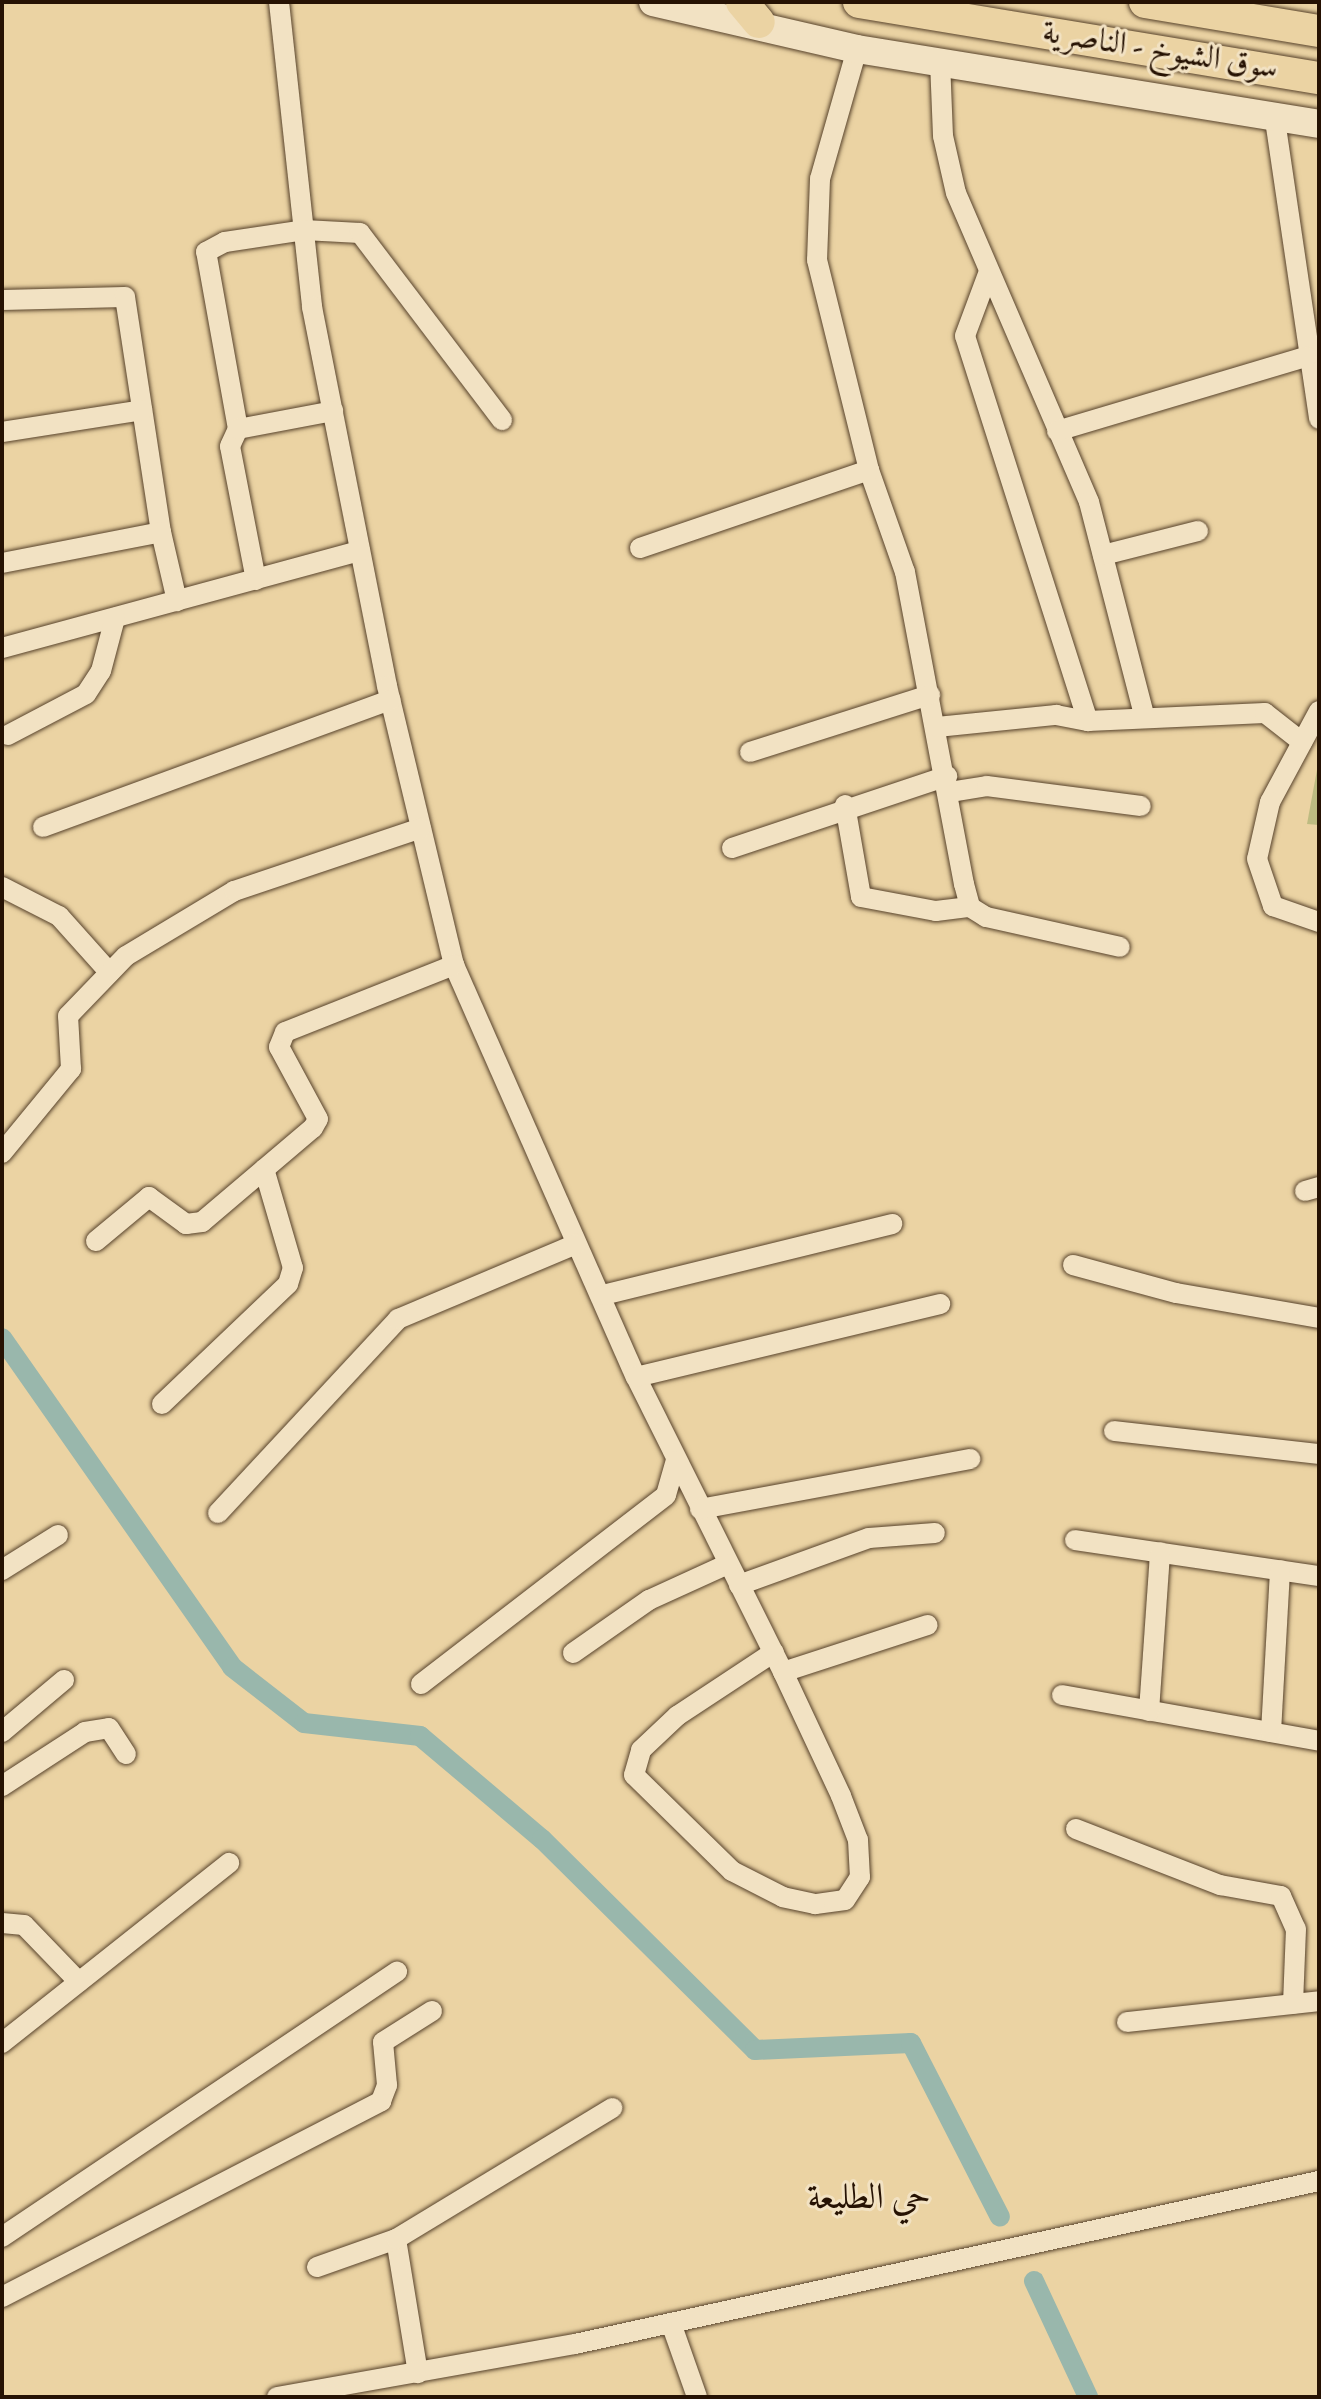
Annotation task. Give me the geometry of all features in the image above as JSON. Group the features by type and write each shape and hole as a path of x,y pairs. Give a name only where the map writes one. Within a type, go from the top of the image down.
{"highway":[{"name":"سوق الشيوخ - الناصرية","path":"859,2 1319,78"},
{"name":"سوق الشيوخ - الناصرية","path":"1145,2 1214,9 1319,31"}],"main road":[{"path":"653,2 750,12 857,49 1275,120 1319,124"}],"street":[{"path":"279,2 304,230 333,411 390,700 454,965 576,1244 603,1295 636,1377 774,1652 858,1840 860,1877 845,1900 815,1904 783,1897 732,1871 634,1775 641,1750 677,1716 774,1652"},
{"path":"857,49 825,152 816,233 821,287 869,470 905,572 970,907"},
{"path":"940,61 948,165 988,274 1089,502 1144,715"},
{"path":"1275,120 1306,357 1319,419"},
{"path":"256,580 230,446 238,429 206,252 225,242 304,230 360,233 502,420"},
{"path":"988,274 965,336 1088,721"},
{"path":"2,300 125,297 161,532 177,601"},
{"path":"1057,431 1306,357"},
{"path":"2,432 142,410"},
{"path":"238,429 333,411"},
{"path":"640,548 869,470"},
{"path":"1103,555 1198,531"},
{"path":"2,563 161,532"},
{"path":"2,648 360,551"},
{"path":"8,735 86,694 101,671 115,618"},
{"path":"750,752 930,695"},
{"path":"43,827 390,700"},
{"path":"1319,711 1270,802 1257,859 1273,906 1319,922"},
{"path":"937,727 1056,715 1088,721 1144,715 1265,713 1302,742"},
{"path":"732,848 845,805 948,784 987,786 1141,806"},
{"path":"845,805 861,897 936,911 970,907 986,917 1120,947"},
{"path":"2,1153 71,1069 68,1016 126,956 234,891 421,828"},
{"path":"4,894 59,916 110,973"},
{"path":"96,1241 149,1197 186,1224 202,1222 318,1119 279,1047 285,1032 454,965"},
{"path":"162,1404 288,1284 293,1268 264,1169"},
{"path":"603,1295 892,1224"},
{"path":"218,1513 398,1319 576,1244"},
{"path":"1073,1265 1176,1293 1319,1318"},
{"path":"636,1377 940,1304"},
{"path":"1114,1431 1319,1454"},
{"path":"700,1509 970,1459"},
{"path":"421,1684 666,1495 676,1461"},
{"path":"739,1585 869,1538 935,1533"},
{"path":"2,1570 58,1535"},
{"path":"1075,1540 1319,1576"},
{"path":"1149,1711 1160,1552"},
{"path":"573,1653 649,1600 728,1564"},
{"path":"1271,1732 1280,1570"},
{"path":"783,1672 928,1625"},
{"path":"2,1732 64,1680"},
{"path":"1062,1695 1319,1741"},
{"path":"2,1786 85,1732 109,1728 126,1754"},
{"path":"1076,1829 1220,1885 1281,1896 1296,1929 1293,2004"},
{"path":"2,2043 229,1863"},
{"path":"2,1923 24,1925 79,1982"},
{"path":"2,2237 397,1972"},
{"path":"1127,2022 1319,2001"},
{"path":"2,2297 381,2101 387,2085 383,2042 432,2011"},
{"path":"317,2267 396,2239 612,2108"},
{"path":"277,2397 336,2393 1319,2181"},
{"path":"396,2239 418,2373"},
{"path":"671,2323 697,2397"}],"shaded area":[{"path":"1319,759 1319,825 1307,824"}],"waterway":[{"path":"2,1338 232,1667 304,1723 420,1736 542,1839 755,2050 911,2043 1000,2217"},
{"path":"1034,2281 1088,2397"}],"district":[{"name":"حي الطليعة","path":"869,2200"}]}
